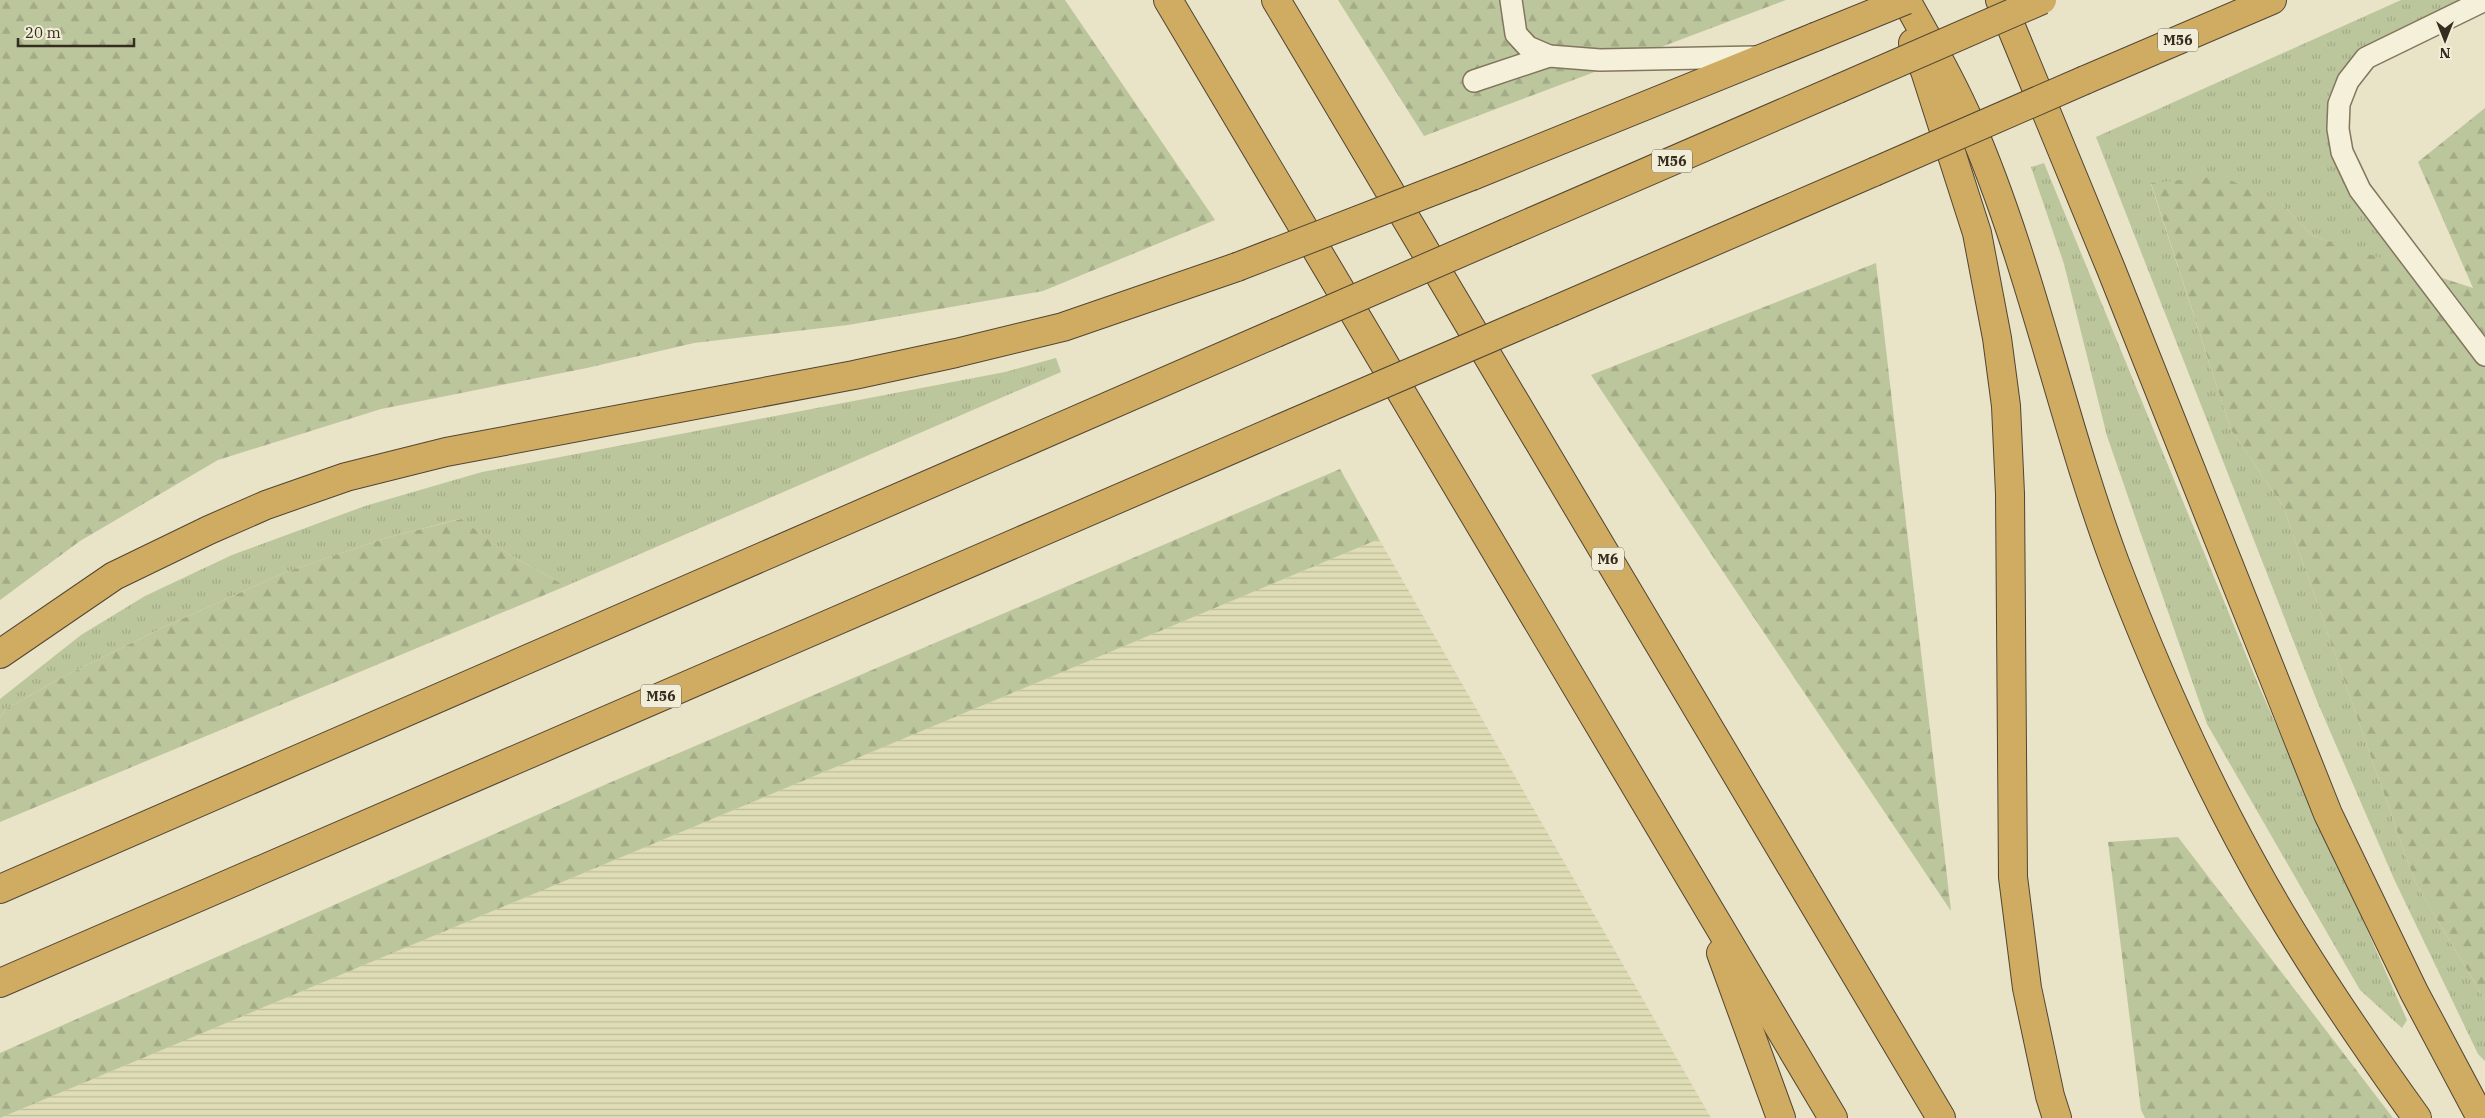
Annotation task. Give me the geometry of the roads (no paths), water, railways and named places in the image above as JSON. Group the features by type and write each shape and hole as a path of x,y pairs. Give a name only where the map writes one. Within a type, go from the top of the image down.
{"highway":[{"path":"1168,0 1833,1118"},
{"name":"M6","path":"1276,0 1288,12 1941,1118"},
{"path":"1895,0 1925,71 1977,233 1998,338 2006,406 2010,494 2013,877 2027,988 2050,1096 2057,1118"},
{"path":"0,654 114,576 266,504 346,478 456,450 844,377 956,353 1063,327 1236,267 1472,176 1906,0 1944,66 1970,123 2011,233 2079,457 2116,563 2168,692 2252,863 2309,959 2417,1118"},
{"path":"2000,0 2111,268 2328,814 2414,992 2481,1118"},
{"name":"M56","path":"0,889 2042,0"},
{"name":"M56","path":"0,983 2272,0"},
{"path":"1698,890 1781,1118"}],"lane":[{"path":"1511,0 1516,34 1528,47 1549,56 1600,60 1768,56"},
{"path":"2485,0 2366,58 2348,81 2339,104 2338,129 2342,152 2360,190 2485,355"},
{"path":"1474,81 1549,56"}]}
